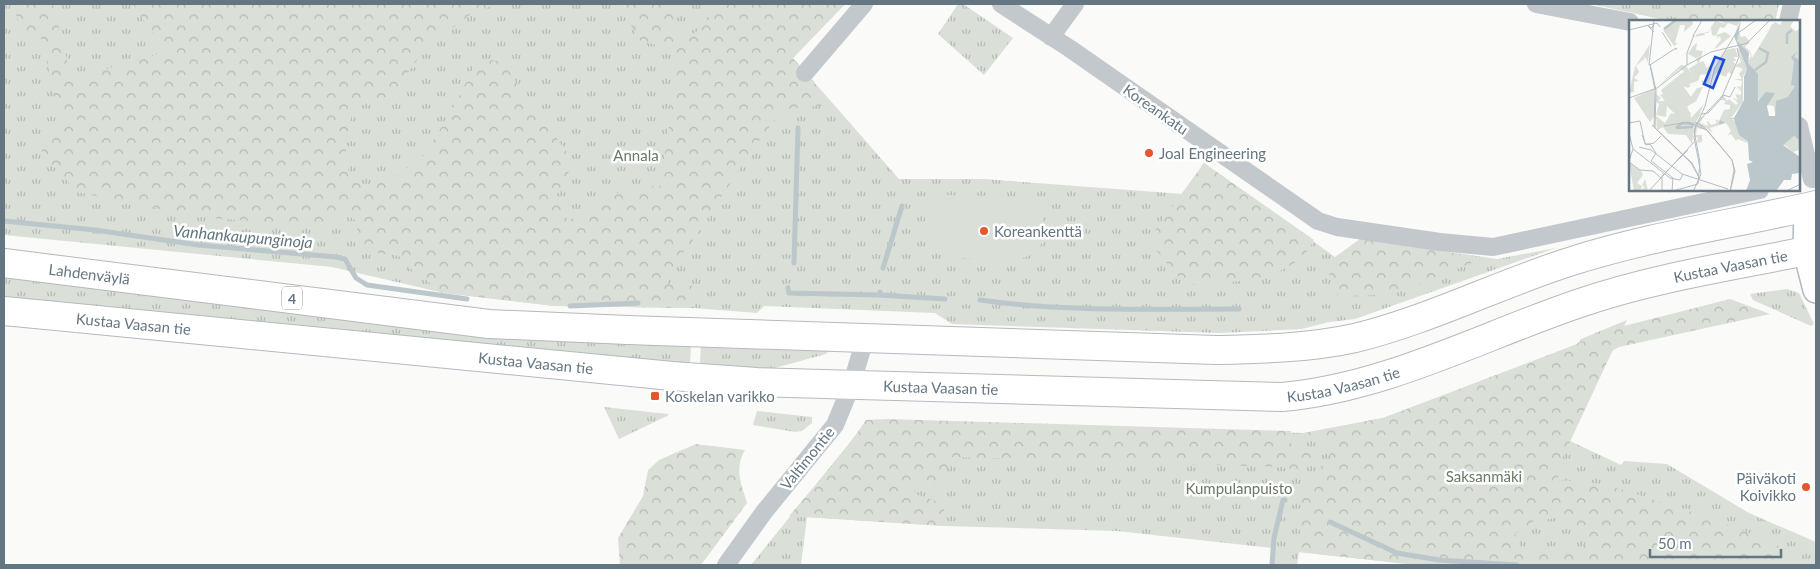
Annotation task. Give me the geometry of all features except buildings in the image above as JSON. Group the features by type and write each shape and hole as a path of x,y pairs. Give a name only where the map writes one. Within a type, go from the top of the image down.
{"main road":[{"path":"865,339 1216,350 1265,349 1332,342 1402,324 1568,262 1606,251 1813,212"},
{"name":"Kustaa Vaasan tie","path":"4,311 672,376 851,386 1282,397 1343,388 1392,373 1581,302 1672,279 1811,250"},
{"name":"Lahdenväylä","path":"4,263 489,324 865,339"}],"street":[{"path":"805,73 864,4"},
{"name":"Koreankatu","path":"1001,4 1318,221 1337,227 1440,242 1492,247 1755,191"},
{"path":"1051,37 1074,4"},
{"path":"1536,4 1629,22"},
{"path":"1788,20 1792,4"},
{"path":"1800,131 1809,180"},
{"path":"1813,212 1811,250 1816,290"},
{"name":"Valtimontie","path":"726,565 774,499 835,424 851,386 865,339"}],"green space":[{"name":"Annala","path":"4,4 845,4 793,58 899,179 984,179 1183,194 1204,163 1335,257 1360,239 1497,259 1556,248 1355,319 1329,322 1302,329 1220,333 952,324 935,313 764,306 757,313 694,308 555,306 444,293 332,267 4,235"},
{"path":"12,4 53,4 72,79 168,51 148,27 133,4 497,4 471,14 425,49 392,95 354,107 345,142 350,180 370,186 399,175 425,154 454,106 478,58 504,62 514,80 574,162 556,196 568,221 627,188 660,186 670,119 676,51 639,40 619,4 676,4 673,15 677,32 691,35 702,28 720,4 845,4 793,58 833,105 783,109 671,271 667,284 695,286 694,308 555,306 444,293 412,270 399,256 363,251 355,247 358,223 343,211 327,222 286,224 199,217 77,192 41,152 61,120 41,38 22,31"},
{"path":"958,4 963,4 1013,38 984,75 938,34"},
{"path":"1591,4 1779,4 1775,20 1664,20"},
{"path":"1682,4 1779,4 1775,20 1683,20"},
{"path":"1204,163 1314,240 1304,254 1291,265 1275,273 1257,278 1185,285 1148,240"},
{"name":"Koreankenttä","path":"946,195 1025,197 1035,205 1043,220 1043,239 1039,248 1031,255 1008,261 954,257 936,252 926,245 925,216 934,199"},
{"path":"1360,239 1485,258 1394,293 1339,298 1326,266"},
{"path":"4,278 376,321 691,344 690,364 4,298"},
{"path":"1787,289 1799,293 1814,324 1811,326 1753,300 1750,294"},
{"name":"Saksanmäki","path":"1730,299 1770,314 1619,347 1612,351 1560,463 1558,480 1604,484 1717,520 1788,550 1780,565 1417,565 1299,552 1302,497 1308,492 1312,474 1331,458 1329,446 1304,433 1383,418 1624,326","holes":["1556,518 1591,532 1579,555 1521,549 1515,534 1534,521"]},
{"name":"Kumpulanpuisto","path":"1627,320 1570,441 1621,465 1624,461 1667,464 1749,513 1816,542 1816,565 1417,565 1299,552 1297,565 1270,565 1272,548 1117,531 945,526 807,517 801,565 751,565 859,431 869,424 1304,433 1383,418 1562,351 1577,344 1581,339"},
{"path":"701,344 828,349 829,351 826,354 771,369 700,365"},
{"path":"604,407 668,414 669,415 619,439"},
{"path":"757,411 812,417 812,423 802,431 795,432 753,425"},
{"path":"887,419 1291,431 1291,444 1314,454 1295,475 1283,467 950,457 944,484 914,483 915,494 944,504 945,526 789,516 844,452 866,420"},
{"path":"696,444 745,450 739,470 747,503 701,565 620,565 618,538 643,496 648,470 659,460"}],"waterway":[{"path":"794,263 798,128"},
{"path":"883,268 902,206"},
{"name":"Vanhankaupunginoja","path":"4,221 95,230 198,245 336,257 345,259 356,278 367,285 467,299"},
{"path":"788,288 789,293 879,295"},
{"path":"880,292 879,295 945,299"},
{"path":"980,300 1077,308 1239,309"},
{"name":"Vanhankaupunginoja","path":"570,306 638,303"},
{"path":"1272,565 1274,538 1283,500 1285,500"},
{"path":"1330,522 1397,553 1439,560 1517,565"}],"place":[{"name":"Joal Engineering","path":"1149,153"},
{"name":"Koreankenttä","path":"984,231"},
{"name":"Koskelan varikko","path":"655,396"},
{"name":"Päiväkoti Koivikko","path":"1806,487"}]}
